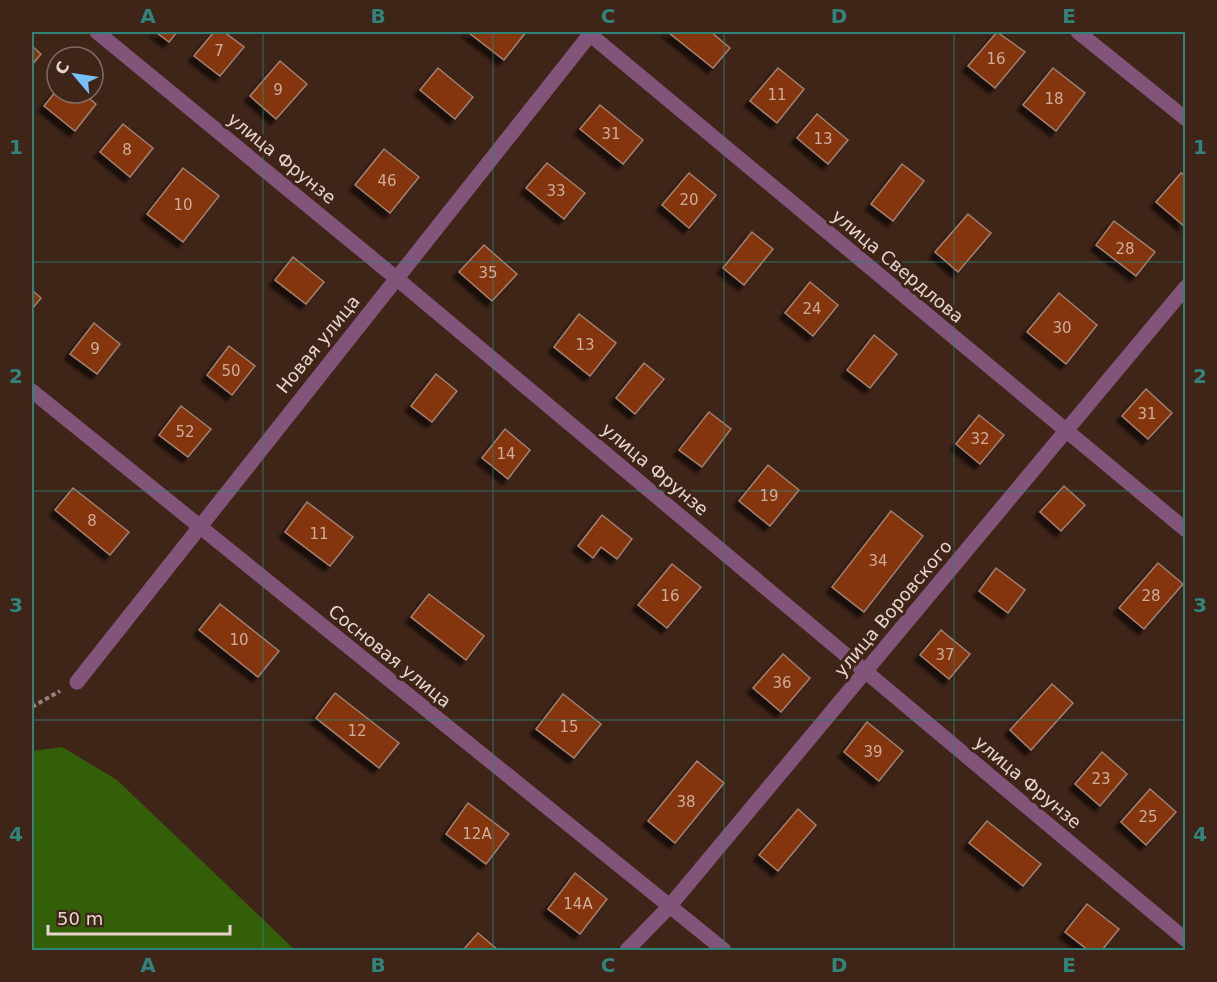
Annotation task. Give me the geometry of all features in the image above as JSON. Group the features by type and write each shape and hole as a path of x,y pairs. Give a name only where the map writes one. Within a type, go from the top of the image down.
{"street":[{"name":"улица Фрунзе","path":"97,32 396,278 1185,940"},
{"name":"Новая улица","path":"77,682 589,32"},
{"name":"улица Свердлова","path":"589,32 1185,531"},
{"path":"1078,32 1185,119"},
{"name":"улица Воровского","path":"627,951 668,908 1185,287"},
{"name":"Сосновая улица","path":"32,392 724,951"}],"path":[{"path":"32,707 77,682"}],"green space":[{"path":"62,747 117,780 295,950 32,950 32,751"}],"building":[{"path":"156,32 177,32 169,42"},
{"path":"214,32 224,32 244,47 220,76 194,56"},
{"path":"468,32 526,32 504,60"},
{"path":"668,32 711,32 730,48 713,68"},
{"path":"997,32 1025,52 995,88 968,66"},
{"path":"32,46 41,54 32,65"},
{"path":"280,61 307,84 276,119 250,96"},
{"path":"438,68 473,97 455,119 420,90"},
{"path":"778,68 804,89 777,123 750,101"},
{"path":"1053,68 1085,93 1056,131 1023,105"},
{"path":"45,105 95,105 75,131"},
{"path":"600,105 643,140 623,164 580,129"},
{"path":"817,114 848,140 828,164 797,138"},
{"path":"123,124 153,148 130,177 100,152"},
{"path":"384,149 419,177 390,213 355,185"},
{"path":"547,163 585,193 564,219 526,188"},
{"path":"902,164 924,181 893,221 871,204"},
{"path":"183,168 219,196 183,242 147,214"},
{"path":"689,173 716,195 689,228 662,205"},
{"path":"1181,173 1186,176 1184,226 1156,202"},
{"path":"968,214 991,233 958,272 935,252"},
{"path":"1114,221 1155,252 1136,276 1096,245"},
{"path":"752,232 773,249 744,285 723,268"},
{"path":"484,245 517,274 492,301 459,272"},
{"path":"293,257 324,282 306,304 275,280"},
{"path":"810,282 838,305 813,336 785,313"},
{"path":"32,290 41,298 32,309"},
{"path":"1059,293 1097,325 1066,364 1027,332"},
{"path":"579,314 616,343 590,376 554,347"},
{"path":"94,323 120,344 97,374 70,354"},
{"path":"874,335 897,354 870,388 847,370"},
{"path":"229,346 255,366 232,395 207,375"},
{"path":"644,363 664,379 635,414 616,398"},
{"path":"436,374 457,391 432,422 411,406"},
{"path":"1146,389 1172,413 1148,439 1122,416"},
{"path":"181,406 211,429 188,457 159,435"},
{"path":"709,412 731,429 702,467 679,450"},
{"path":"979,415 1004,435 980,464 956,444"},
{"path":"505,429 530,450 508,479 482,458"},
{"path":"768,465 799,490 770,526 739,501"},
{"path":"1064,486 1085,505 1061,531 1040,512"},
{"path":"73,488 129,532 110,555 55,510"},
{"path":"307,502 353,537 330,566 285,532"},
{"path":"891,511 923,536 864,612 832,587"},
{"path":"602,515 632,539 617,559 601,547 593,558 578,546"},
{"path":"1158,563 1183,584 1144,629 1119,608"},
{"path":"672,564 701,587 667,628 638,605"},
{"path":"996,568 1025,590 1008,613 979,591"},
{"path":"429,594 484,636 466,660 411,617"},
{"path":"220,604 279,651 258,677 199,630"},
{"path":"941,630 970,654 949,679 920,655"},
{"path":"783,654 810,678 781,712 753,688"},
{"path":"1052,684 1073,703 1031,750 1010,730"},
{"path":"335,693 399,743 379,768 316,718"},
{"path":"563,694 601,724 574,758 536,729"},
{"path":"867,722 903,751 879,781 844,752"},
{"path":"1102,752 1127,774 1100,806 1075,784"},
{"path":"697,761 724,783 675,843 648,821"},
{"path":"1150,789 1176,812 1146,845 1121,822"},
{"path":"468,803 509,834 486,864 446,834"},
{"path":"798,809 816,825 778,871 759,855"},
{"path":"987,821 1041,864 1023,886 969,843"},
{"path":"575,873 607,899 580,934 548,909"},
{"path":"1087,904 1119,929 1102,950 1088,950 1065,932"},
{"path":"478,933 498,950 463,950"}]}
